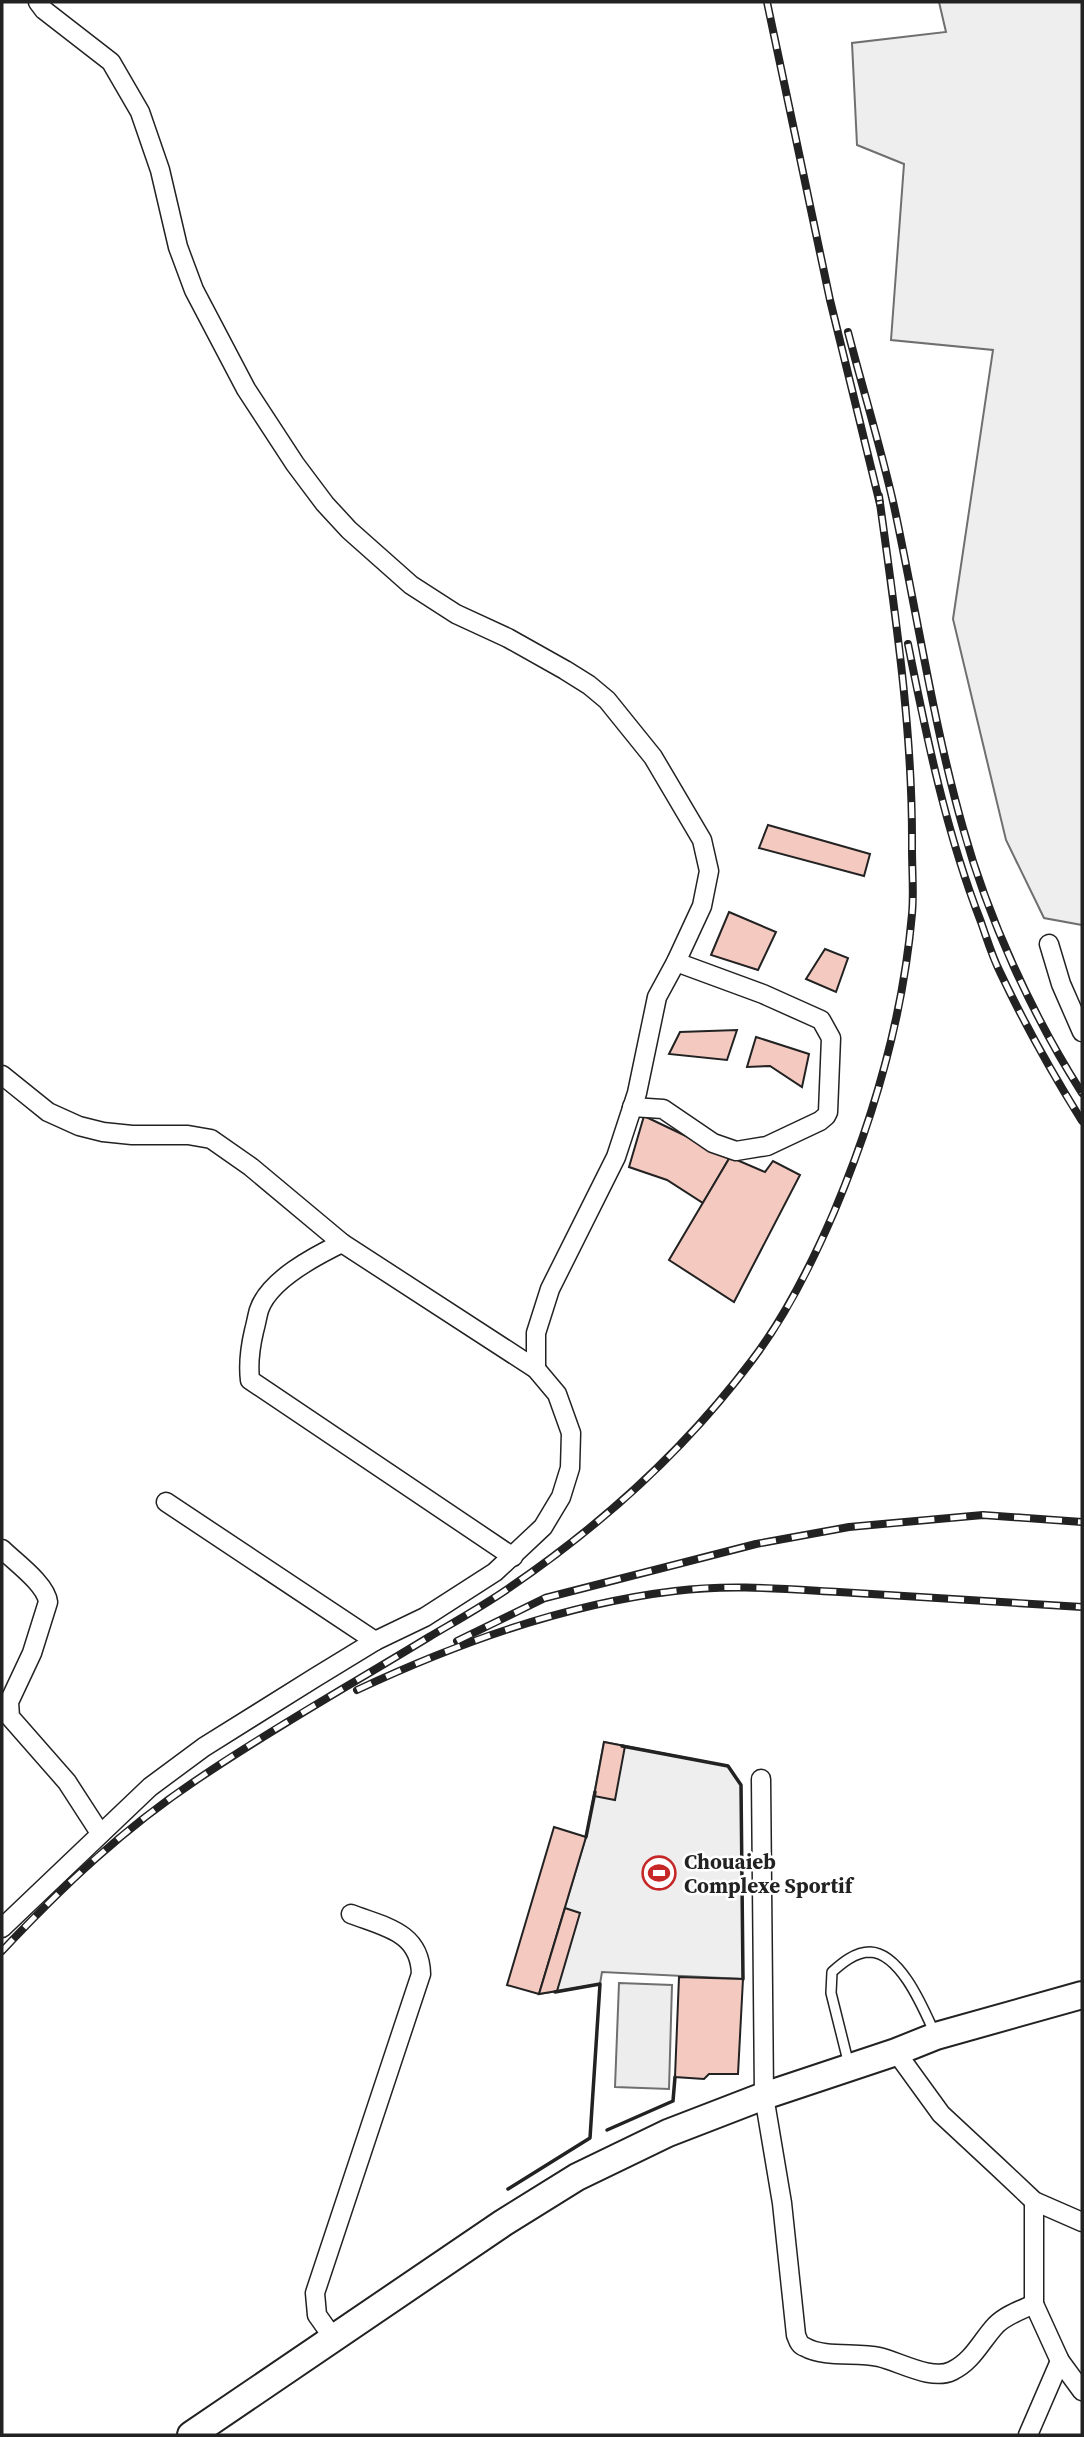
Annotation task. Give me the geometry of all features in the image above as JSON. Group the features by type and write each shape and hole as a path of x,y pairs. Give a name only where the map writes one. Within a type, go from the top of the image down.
{"main road":[{"path":"191,2435 503,2223 577,2178 668,2133 764,2096 897,2052 936,2036 1082,1996"}],"street":[{"path":"38,2 44,10 111,62 140,112 160,170 178,247 194,290 246,389 325,504 349,530 411,585 456,614 508,638 589,685 607,701 653,757 702,840 709,871 702,906 657,997 648,1045 616,1157 550,1289 536,1333 536,1369"},
{"path":"1049,944 1061,984 1082,1032"},
{"path":"632,1107 663,1109 713,1143 736,1151 767,1146 820,1121 828,1112 831,1038 821,1020 763,994 676,962"},
{"path":"2,1075 48,1112 79,1126 132,1135 188,1135 211,1139 251,1167 342,1243 536,1369 558,1394 571,1433 570,1468 561,1497 543,1527 513,1558 425,1617 375,1642 204,1746 149,1787 2,1928"},
{"path":"342,1243 307,1260 278,1283 260,1308 250,1347 250,1380 513,1558"},
{"path":"166,1502 375,1642"},
{"path":"2,1549 48,1595 32,1653 9,1702 10,1717 67,1782 100,1833"},
{"path":"761,1779 764,2096 782,2203 796,2334 800,2344 825,2352 866,2354 927,2372 950,2372 969,2360 997,2324 1034,2304"},
{"path":"334,2339 317,2315 315,2293 421,1974 421,1962 416,1949 407,1938 352,1914"},
{"path":"897,2052 941,2114 1034,2201 1082,2222"},
{"path":"1034,2201 1034,2304 1060,2361 1082,2392"},
{"path":"1028,2435 1060,2361"}],"lane":[{"path":"850,2068 831,1993 832,1972 848,1958 870,1952 891,1961 914,1991 936,2036"}],"shaded area":[{"path":"939,2 1082,2 1082,925 1044,918 1006,840 953,619 993,350 891,340 904,164 857,145 852,43 946,32"},
{"name":"Chouaieb Complexe Sportif","path":"604,1742 728,1766 741,1785 743,1979 602,1972 600,1984 539,1994 586,1837"},
{"path":"619,1983 672,1985 669,2089 615,2087"}],"building":[{"path":"768,825 870,854 864,876 759,848"},
{"path":"729,912 776,932 758,970 711,955"},
{"path":"825,949 848,958 836,992 806,979"},
{"path":"737,1030 727,1060 669,1054 680,1032"},
{"path":"756,1037 809,1054 802,1087 770,1066 747,1067"},
{"path":"644,1116 730,1157 703,1203 667,1180 629,1167"},
{"path":"730,1157 765,1172 773,1161 800,1175 734,1302 669,1260"},
{"path":"604,1742 625,1746 615,1800 594,1796"},
{"path":"554,1827 586,1837 539,1994 507,1985"},
{"path":"565,1908 580,1913 557,1991 539,1994"},
{"path":"679,1977 743,1979 738,2074 709,2074 704,2079 675,2077"}],"railway":[{"path":"767,2 830,300 880,504"},
{"path":"848,332 889,484 943,748 973,862 998,931 1029,999 1082,1093"},
{"path":"2,1951 95,1859 171,1798 284,1724 489,1601 577,1538 671,1455 727,1392 777,1324 817,1250 862,1140 885,1066 908,952 913,898 910,760 902,672 879,496"},
{"path":"908,644 948,820 990,947 1029,1029 1082,1121"},
{"path":"457,1641 545,1598 756,1544 849,1527 983,1515 1082,1522"},
{"path":"357,1690 433,1657 512,1628 593,1605 675,1591 736,1587 1082,1607"}],"wall":[{"path":"622,1746 728,1766 741,1785 743,1979"},
{"path":"586,1837 595,1792"},
{"path":"508,2189 590,2138 600,1984 555,1992"},
{"path":"607,2130 673,2101 675,2077"}],"place":[{"name":"Chouaieb Complexe Sportif","path":"659,1873"}]}
